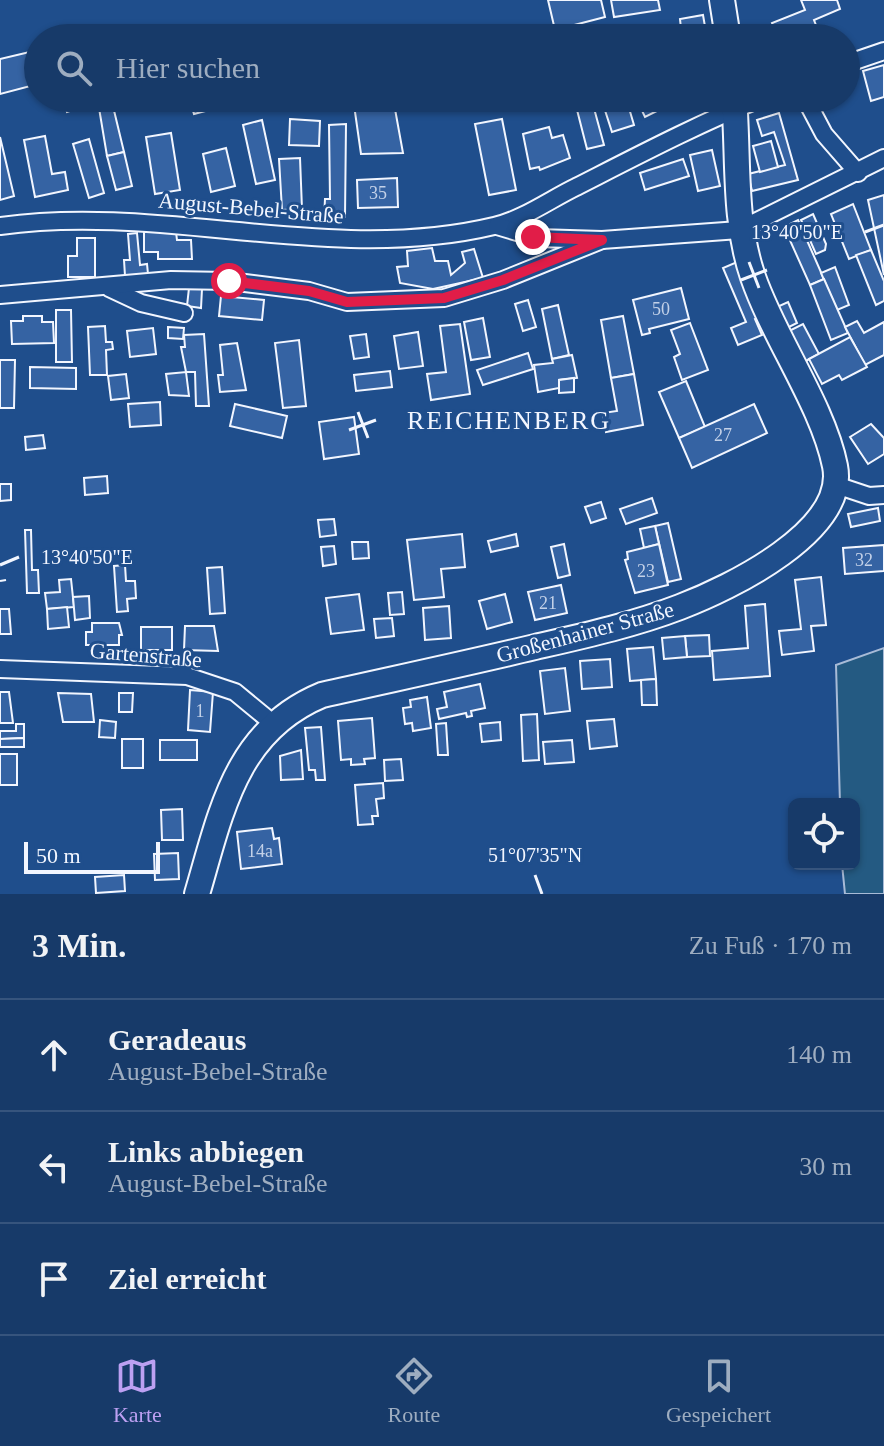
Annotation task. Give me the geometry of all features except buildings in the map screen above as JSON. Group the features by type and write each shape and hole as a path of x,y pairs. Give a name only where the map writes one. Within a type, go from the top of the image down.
{"street":[{"path":"722,0 726,24"},
{"path":"860,59 884,51"},
{"name":"August-Bebel-Straße","path":"0,226 151,221 364,240 442,235 497,226 718,112"},
{"path":"734,112 739,230 753,279 821,426 835,466 836,485 869,496 884,495"},
{"path":"812,112 824,134 858,173"},
{"name":"August-Bebel-Straße","path":"497,226 537,238 602,240 739,230 884,158"},
{"name":"August-Bebel-Straße","path":"0,295 171,280 229,281 309,291 347,302 444,298 503,280 602,240"},
{"name":"August-Bebel-Straße","path":"107,288 141,303 184,313"},
{"name":"Großenhainer Straße","path":"197,894 226,795 249,750 300,705 322,695 602,631 680,607 784,551 810,530 828,508 836,485"},
{"name":"Gartenstraße","path":"0,669 187,676 235,692 275,725"}],"shaded area":[{"path":"884,648 884,894 845,894 843,870 860,870 860,798 840,798 836,665"}],"fence":[{"path":"0,581 6,580"}],"district":[{"name":"REICHENBERG","path":"509,420"}],"route":[{"path":"229,281 309,291 347,302 444,298 503,280 602,240 533,237"}]}
